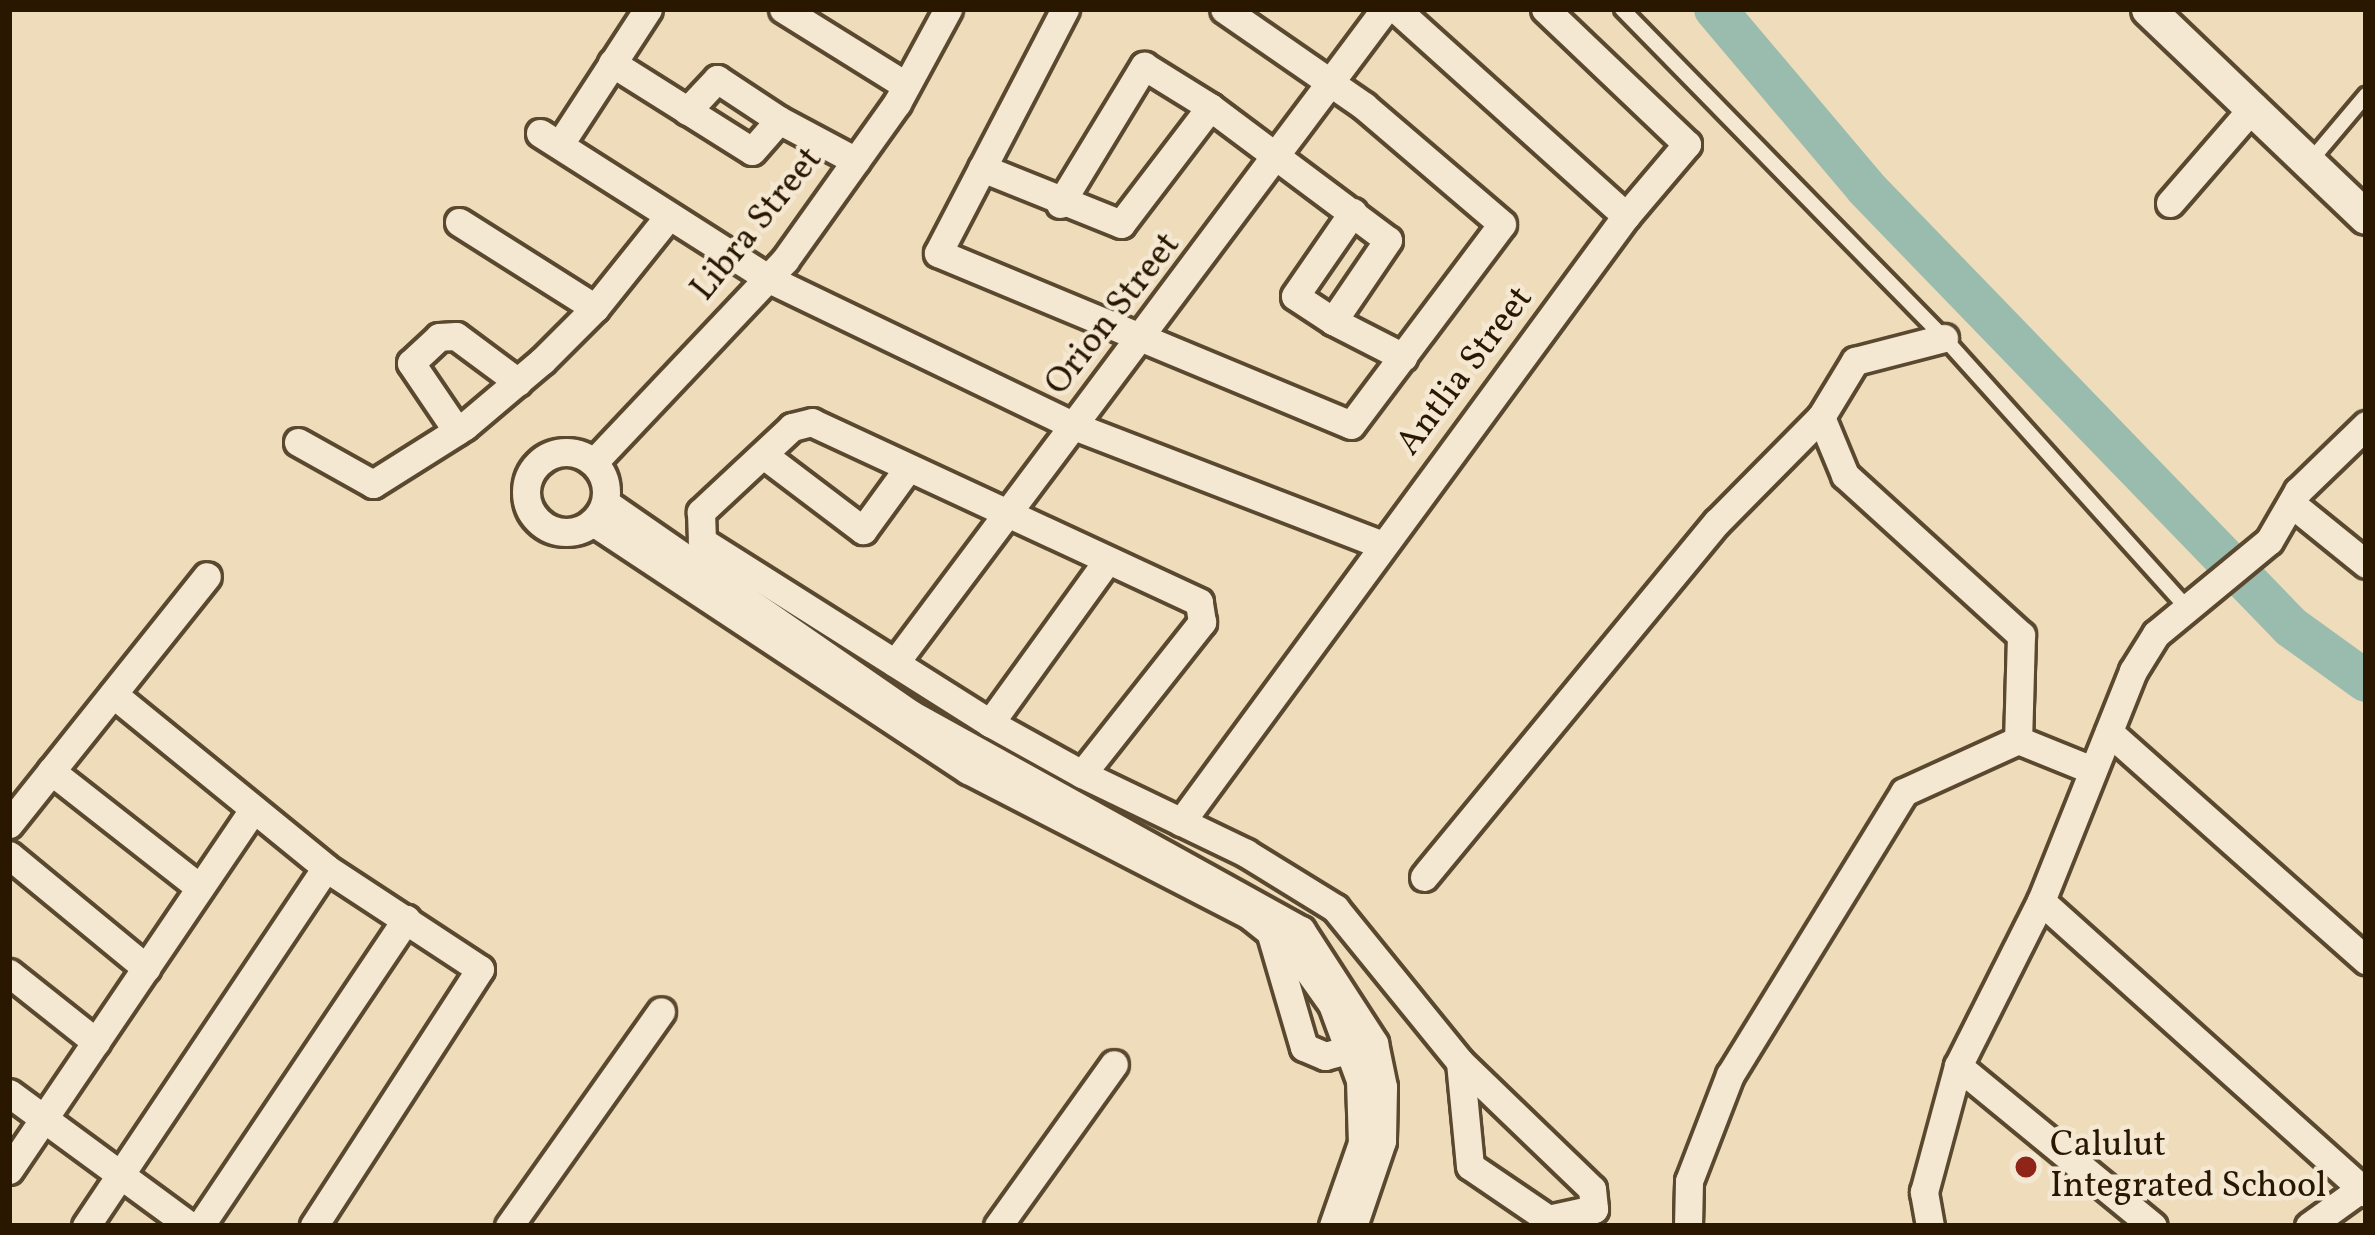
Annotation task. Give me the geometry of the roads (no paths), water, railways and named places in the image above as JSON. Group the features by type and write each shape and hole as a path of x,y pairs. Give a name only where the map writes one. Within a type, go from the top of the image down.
{"street":[{"path":"648,9 612,63 550,138 769,279 1074,426 1382,545"},
{"path":"783,9 905,85"},
{"name":"Libra Street","path":"593,462 769,279 856,161 947,9"},
{"path":"1065,9 938,253 1141,345 1351,425 1502,224 1335,86 1224,9"},
{"name":"Orion Street","path":"895,663 1141,345 1335,86 1385,9"},
{"path":"1396,9 1626,216"},
{"name":"Antlia Street","path":"1181,822 1626,216 1687,144 1544,9"},
{"path":"2148,9 2312,159 2366,217"},
{"path":"612,63 757,152 779,120"},
{"path":"1060,204 1144,66 1280,154 1388,244 1333,321"},
{"path":"687,111 717,79 779,120 856,161"},
{"path":"2170,202 2254,106"},
{"path":"982,169 1060,204 1120,224 1210,107"},
{"path":"1353,212 1295,296 1402,357"},
{"path":"298,442 373,484 457,431 518,382 595,308 668,218"},
{"path":"459,222 595,308"},
{"path":"457,431 411,370 439,337 456,336 518,382"},
{"path":"1424,877 1718,521 1821,417 1855,361 1944,338"},
{"path":"1821,417 1845,475 2021,635 2018,740"},
{"path":"1082,774 1208,613 812,422 701,512 702,542 991,723 1082,774 1181,822 1335,908 1460,1062 1592,1189 1594,1209 1547,1219 1470,1166 1460,1062"},
{"path":"1930,1226 1924,1192 1958,1066 2042,901 2092,770 2156,634 2250,558 2292,504 2366,425"},
{"path":"599,512 568,532 543,525 525,491 534,467 556,453 593,462 599,512 848,684 1275,921 1363,1046 1363,1143 1354,1209 1333,1226"},
{"path":"765,456 863,530 908,468"},
{"path":"2292,504 2366,564"},
{"path":"991,723 1104,565"},
{"path":"9,824 207,576"},
{"path":"112,694 326,868 472,957 477,987 314,1226"},
{"path":"2109,732 2366,960"},
{"path":"1688,1226 1689,1181 1730,1076 1864,844 1918,781 2018,740 2092,770"},
{"path":"51,771 200,888"},
{"path":"9,1169 254,809"},
{"path":"9,855 146,968"},
{"path":"86,1226 326,868"},
{"path":"2042,901 2365,1189 2309,1226"},
{"path":"200,1226 406,919"},
{"path":"1275,921 1304,1047 1363,1046"},
{"path":"9,973 96,1042"},
{"path":"509,1226 661,1011"},
{"path":"998,1226 1114,1064"},
{"path":"1958,1066 2153,1226"},
{"path":"9,1093 190,1226"}],"lane":[{"path":"1622,9 1944,338 2187,608"},
{"path":"2312,159 2366,95"}],"waterway":[{"path":"1715,9 1866,188 2291,627 2366,681"}],"place":[{"name":"Calulut Integrated School","path":"2026,1167"}]}
